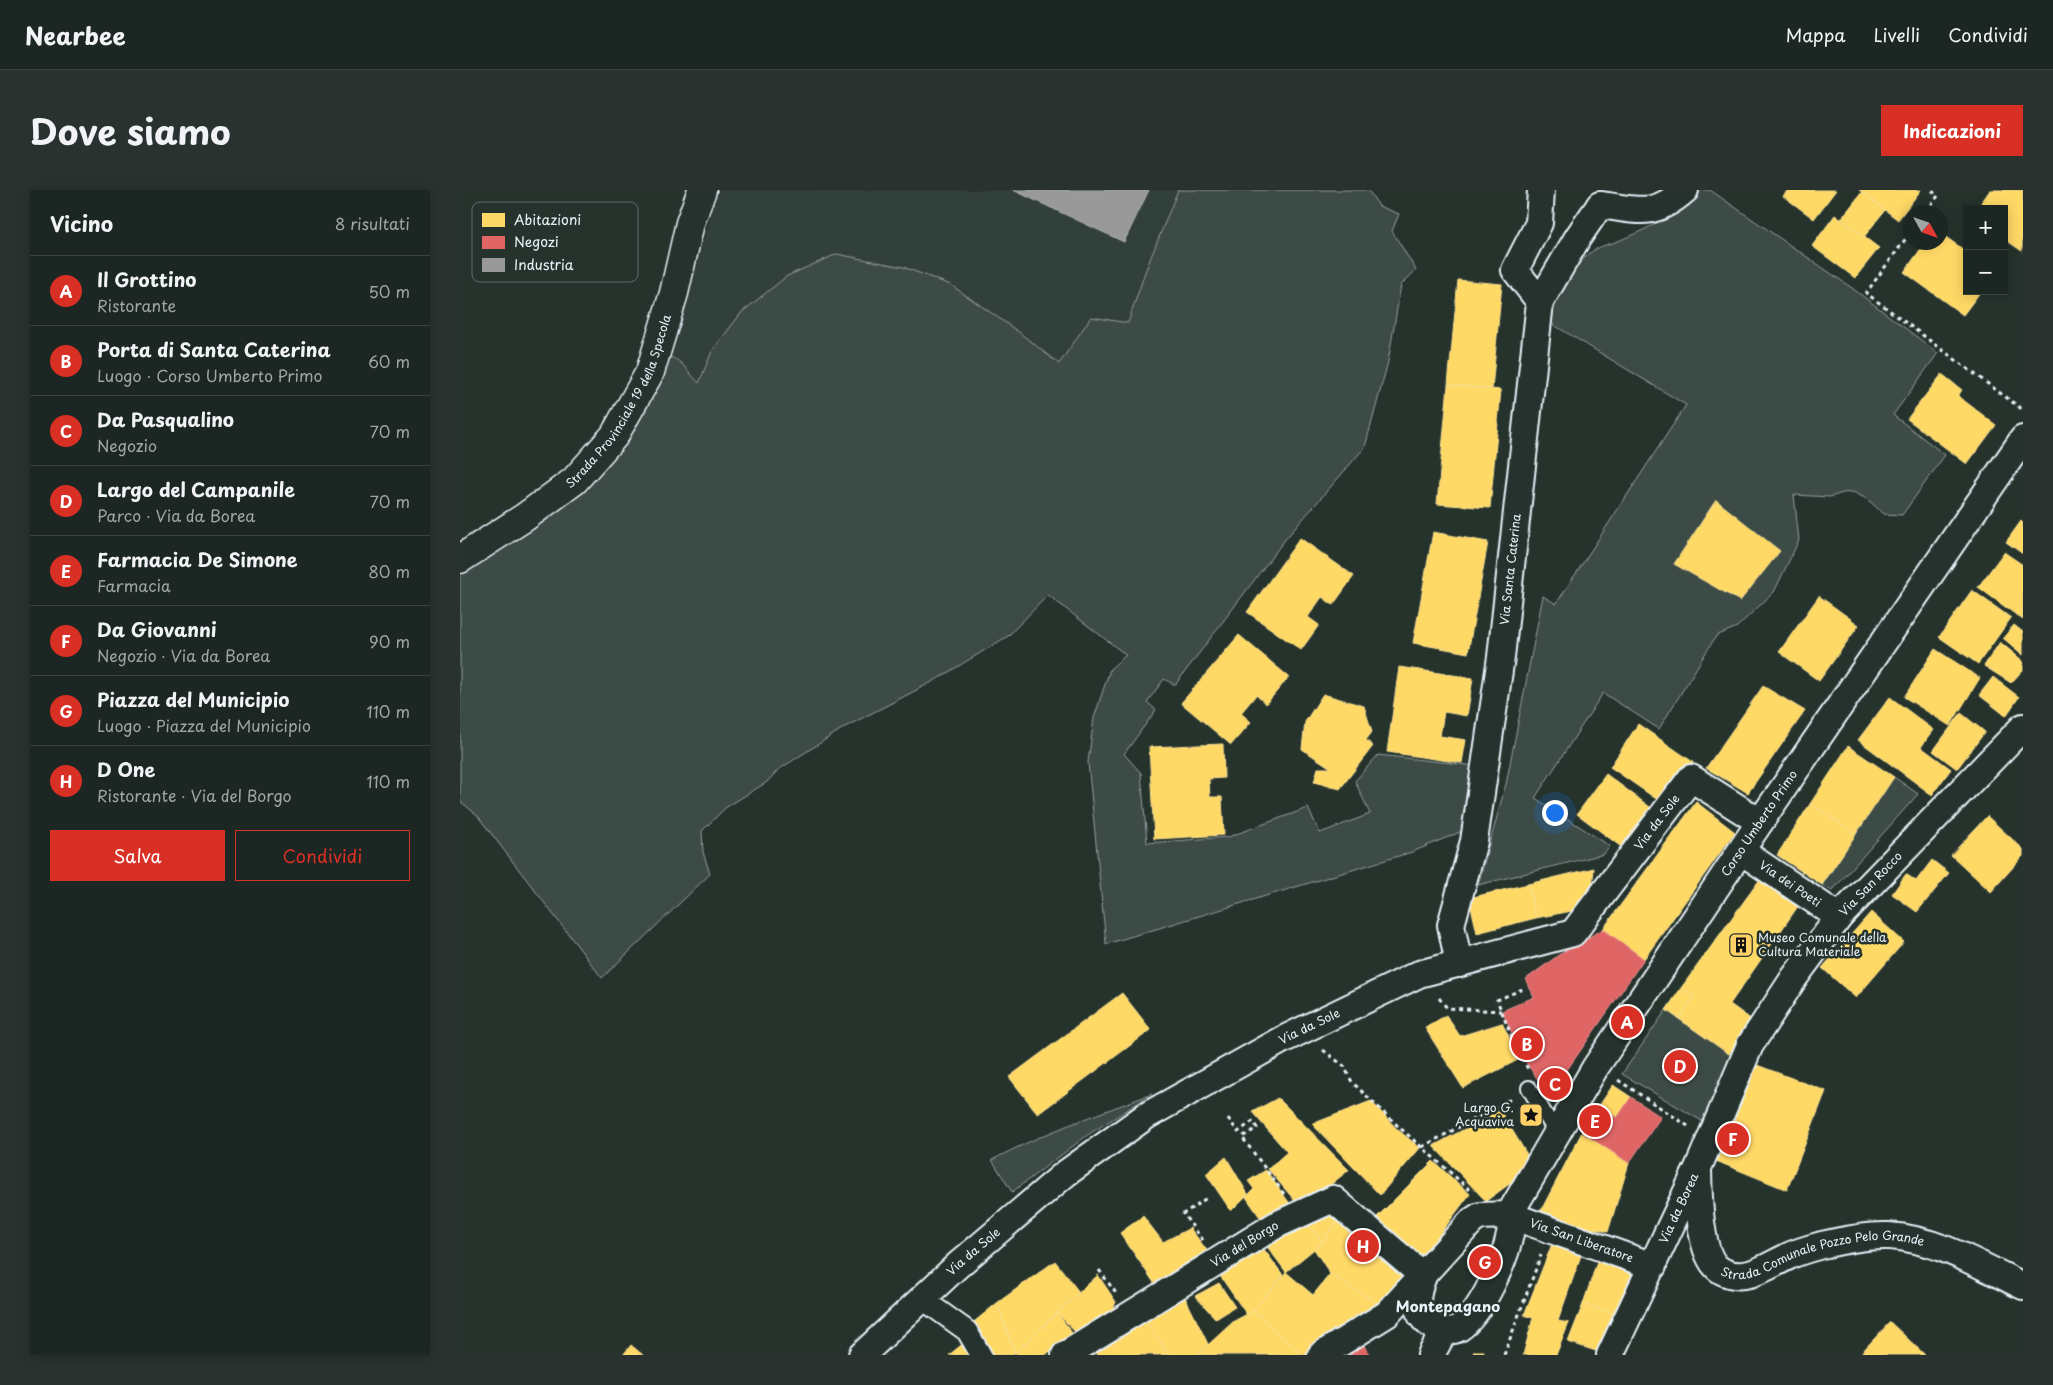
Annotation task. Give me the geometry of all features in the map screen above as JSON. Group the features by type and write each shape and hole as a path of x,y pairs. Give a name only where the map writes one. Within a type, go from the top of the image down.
{"main road":[{"name":"Strada Provinciale 19 della Specola","path":"460,559 525,517 574,481 614,436 650,372 674,293 690,223 702,190"}],"street":[{"path":"1540,302 1515,270 1539,223 1541,190"},
{"path":"1595,198 1648,211 1669,204 1684,190"},
{"name":"Via Santa Caterina","path":"1459,964 1451,925 1474,841 1500,665 1540,302 1578,236 1595,198"},
{"name":"Corso Umberto Primo","path":"1503,1215 1557,1134 1597,1065 1760,822 2023,439"},
{"name":"Via San Rocco","path":"1743,1059 1794,978 1839,917 2023,727"},
{"name":"Via da Sole","path":"862,1355 921,1298 1065,1174 1138,1122 1299,1032 1419,974 1573,933 1691,778 1760,822"},
{"name":"Via dei Poeti","path":"1741,851 1839,917"},
{"name":"Via da Borea","path":"1610,1355 1698,1168 1743,1059"},
{"name":"Strada Comunale Pozzo Pelo Grande","path":"1698,1168 1705,1244 1710,1257 1718,1269 1724,1273 1748,1274 1761,1271 1789,1256 1822,1245 1858,1238 1889,1236 1938,1246 2023,1286"},
{"name":"Via del Borgo","path":"1065,1355 1218,1260 1299,1214 1333,1198 1420,1274"},
{"path":"1321,1355 1387,1314 1420,1274 1472,1221 1480,1216 1503,1215 1511,1232 1506,1251 1484,1297 1469,1320 1458,1329 1444,1332 1426,1319 1416,1304 1420,1274"},
{"name":"Via San Liberatore","path":"1503,1215 1653,1266"},
{"path":"921,1298 967,1331 981,1355"},
{"path":"1431,1355 1444,1332"}],"lane":[{"path":"1529,1088 1557,1134"}],"path":[{"path":"1931,190 1938,196 1931,205"},
{"path":"1903,243 1866,293 2023,410"},
{"path":"1419,974 1447,1008 1501,1011"},
{"path":"1515,1045 1497,1000 1525,988"},
{"path":"1299,1032 1344,1066 1352,1082 1422,1147 1503,1215"},
{"path":"1597,1065 1708,1140"},
{"path":"1422,1147 1499,1106"},
{"path":"1228,1118 1238,1132 1253,1121 1257,1128 1242,1137 1299,1214"},
{"path":"1208,1197 1183,1214 1218,1260"},
{"path":"1504,1355 1543,1250"}],"shaded area":[{"path":"719,190 1178,190 1145,272 1128,323 1091,317 1059,365 1020,333 951,285 712,351 698,383 674,357 667,357"},
{"path":"1178,190 1368,190 1379,206 1399,214 1392,231 1416,270 1401,285 1388,362 1365,447 1283,542 1175,685 1164,679 1147,702 1156,710 1124,754 1141,773 1147,843 1228,837 1308,808 1320,833 1370,814 1355,781 1378,755 1477,766 1465,830 1412,852 1106,944 1088,762 1094,718 1110,669 1126,655 1048,595 1008,636 934,681 845,727 778,770 767,782 725,808 702,831 703,852 710,874 602,978 477,815 460,801 460,572 499,547 667,357 681,363 699,383 712,351 742,312 787,276 837,254 903,267 951,285 1020,333 1059,364 1091,317 1128,323 1145,272"},
{"path":"1699,190 1710,190 1852,288 1938,353 1893,415 1945,455 1902,515 1884,514 1867,499 1853,492 1830,497 1794,495 1799,540 1774,592 1737,627 1716,636 1659,729 1603,693 1535,798 1610,846 1604,854 1478,885 1506,784 1543,596 1556,604 1686,405 1549,322 1566,281 1587,255 1662,220 1682,207"},
{"path":"1894,777 1918,794 1832,891 1822,885"},
{"path":"1666,1010 1735,1058 1707,1124 1622,1074"},
{"path":"1152,1094 1089,1134 1012,1192 992,1160 1051,1133"}],"building: Abitazioni":[{"path":"1788,190 1836,190 1814,219 1783,196"},
{"path":"1859,190 1921,190 1910,205 1903,205 1903,213 1898,220"},
{"path":"1990,190 2023,190 2022,251 2008,242 2008,205 1980,205"},
{"path":"1862,192 1885,210 1864,237 1841,219"},
{"path":"1835,215 1879,248 1855,278 1812,246"},
{"path":"1948,239 1963,249 1963,295 1978,295 1963,315 1904,272 1920,250 1948,250"},
{"path":"1458,280 1502,284 1492,389 1448,385"},
{"path":"1942,374 1962,390 1958,396 1996,425 1967,464 1907,419"},
{"path":"1448,385 1501,390 1490,508 1437,504"},
{"path":"1716,500 1780,551 1740,601 1674,564"},
{"path":"2021,521 2023,523 2023,554 2006,542"},
{"path":"1433,532 1488,542 1468,653 1413,643"},
{"path":"1300,538 1354,576 1333,605 1322,597 1308,617 1319,625 1301,650 1247,612"},
{"path":"2004,552 2023,565 2023,620 1978,587"},
{"path":"1972,590 2011,618 1978,664 1939,637"},
{"path":"1819,596 1859,625 1819,681 1779,652"},
{"path":"2014,625 2023,632 2023,655 2003,638"},
{"path":"1239,635 1289,677 1266,704 1256,695 1241,713 1251,722 1231,745 1181,703"},
{"path":"2000,642 2023,661 2023,670 2011,683 1984,666"},
{"path":"1935,649 1980,678 1950,726 1904,697"},
{"path":"1399,667 1473,678 1467,716 1444,712 1440,736 1466,740 1462,763 1387,752"},
{"path":"1993,677 2019,697 2006,716 1979,695"},
{"path":"1763,686 1805,711 1748,793 1706,768"},
{"path":"1323,694 1364,706 1372,732 1366,740 1373,746 1340,789 1314,782 1318,768 1331,768 1302,749 1305,722"},
{"path":"1890,697 1934,730 1921,747 1951,769 1932,795 1858,740"},
{"path":"1961,713 1985,732 1957,769 1933,751"},
{"path":"1638,724 1693,762 1662,803 1610,767"},
{"path":"1223,744 1224,778 1209,779 1210,797 1222,797 1224,835 1154,839 1149,747"},
{"path":"1848,746 1894,777 1856,834 1810,804"},
{"path":"1606,774 1654,810 1624,849 1577,814"},
{"path":"1696,802 1735,832 1644,959 1603,929"},
{"path":"1810,804 1856,834 1822,885 1777,855"},
{"path":"1987,816 2023,849 2023,856 1991,892 1951,855"},
{"path":"1932,860 1949,873 1917,912 1892,894 1906,874 1916,881"},
{"path":"1594,868 1592,890 1577,910 1536,918 1528,884"},
{"name":"Museo Comunale della Cultura Materiale","path":"1763,875 1801,902 1730,1004 1752,1020 1729,1054 1679,1019 1694,997 1681,988"},
{"path":"1528,884 1536,918 1477,933 1469,898"},
{"path":"1871,912 1904,942 1856,998 1822,968"},
{"path":"1681,988 1694,997 1679,1019 1666,1010"},
{"path":"1122,993 1151,1030 1038,1114 1009,1077"},
{"path":"1446,1015 1460,1036 1502,1023 1520,1059 1463,1088 1425,1028"},
{"path":"1517,1045 1523,1058 1520,1059 1513,1046"},
{"path":"1757,1065 1826,1091 1787,1190 1716,1161"},
{"path":"1613,1085 1631,1097 1617,1118 1599,1106"},
{"path":"1278,1098 1349,1170 1301,1208 1268,1169 1287,1152 1252,1112"},
{"path":"1371,1101 1397,1129 1420,1148 1380,1195 1312,1124"},
{"path":"1500,1110 1534,1166 1486,1201 1433,1146"},
{"path":"1582,1132 1629,1163 1608,1232 1538,1216"},
{"path":"1226,1157 1248,1194 1231,1211 1206,1174"},
{"path":"1433,1161 1470,1194 1418,1263 1370,1224"},
{"path":"1266,1170 1293,1208 1266,1226 1246,1197 1254,1189 1248,1181"},
{"path":"1346,1209 1323,1242 1300,1216"},
{"path":"1342,1214 1410,1278 1385,1308 1330,1274 1314,1249 1323,1242"},
{"path":"1143,1216 1163,1242 1190,1228 1215,1261 1159,1290 1120,1233"},
{"path":"1300,1216 1323,1242 1286,1272 1260,1237"},
{"path":"1554,1239 1584,1247 1558,1321 1569,1323 1556,1355 1523,1355 1533,1318 1524,1315"},
{"path":"1260,1244 1283,1275 1253,1311 1247,1315 1218,1273"},
{"path":"1598,1259 1637,1273 1619,1315 1583,1304"},
{"path":"1055,1261 1079,1292 1015,1353 997,1303"},
{"path":"1286,1272 1313,1295 1330,1274 1385,1308 1318,1355 1303,1355 1253,1311"},
{"path":"1098,1275 1116,1302 1107,1322 1081,1338 1057,1313"},
{"path":"1219,1283 1235,1307 1216,1319 1195,1296"},
{"path":"1180,1287 1208,1344 1197,1355 1170,1355 1139,1312"},
{"path":"997,1303 1015,1353 1011,1355 985,1355 969,1326"},
{"path":"1583,1304 1619,1315 1605,1354 1568,1342"},
{"path":"1253,1311 1303,1355 1197,1355 1234,1321"},
{"path":"1139,1312 1170,1355 1097,1355 1089,1341"},
{"path":"1057,1313 1076,1338 1045,1355 1018,1355 1015,1353"},
{"path":"1890,1322 1925,1355 1859,1355"},
{"path":"965,1342 975,1355 949,1355"},
{"path":"631,1345 643,1355 623,1355"},
{"path":"1474,1351 1484,1351 1484,1355 1473,1355"}],"building: Negozi":[{"path":"1603,929 1644,959 1549,1096 1523,1058 1502,1011 1534,997 1526,979 1560,954"},
{"path":"1631,1097 1661,1117 1629,1163 1582,1132 1599,1106 1617,1118"},
{"path":"1355,1334 1371,1355 1324,1355"}],"building: Industria":[{"path":"1013,190 1149,190 1124,242"}],"place":[{"name":"Museo Comunale della Cultura Materiale","path":"1741,945"},
{"name":"Il Grottino","path":"1627,1022"},
{"name":"Porta di Santa Caterina","path":"1527,1044"},
{"name":"Largo del Campanile","path":"1680,1066"},
{"name":"Da Pasqualino","path":"1555,1084"},
{"name":"Largo G. Acquaviva","path":"1531,1115"},
{"name":"Farmacia De Simone","path":"1595,1121"},
{"name":"Da Giovanni","path":"1733,1139"},
{"name":"D One","path":"1363,1246"},
{"name":"Piazza del Municipio","path":"1485,1262"}],"district":[{"name":"Montepagano","path":"1448,1307"}]}
